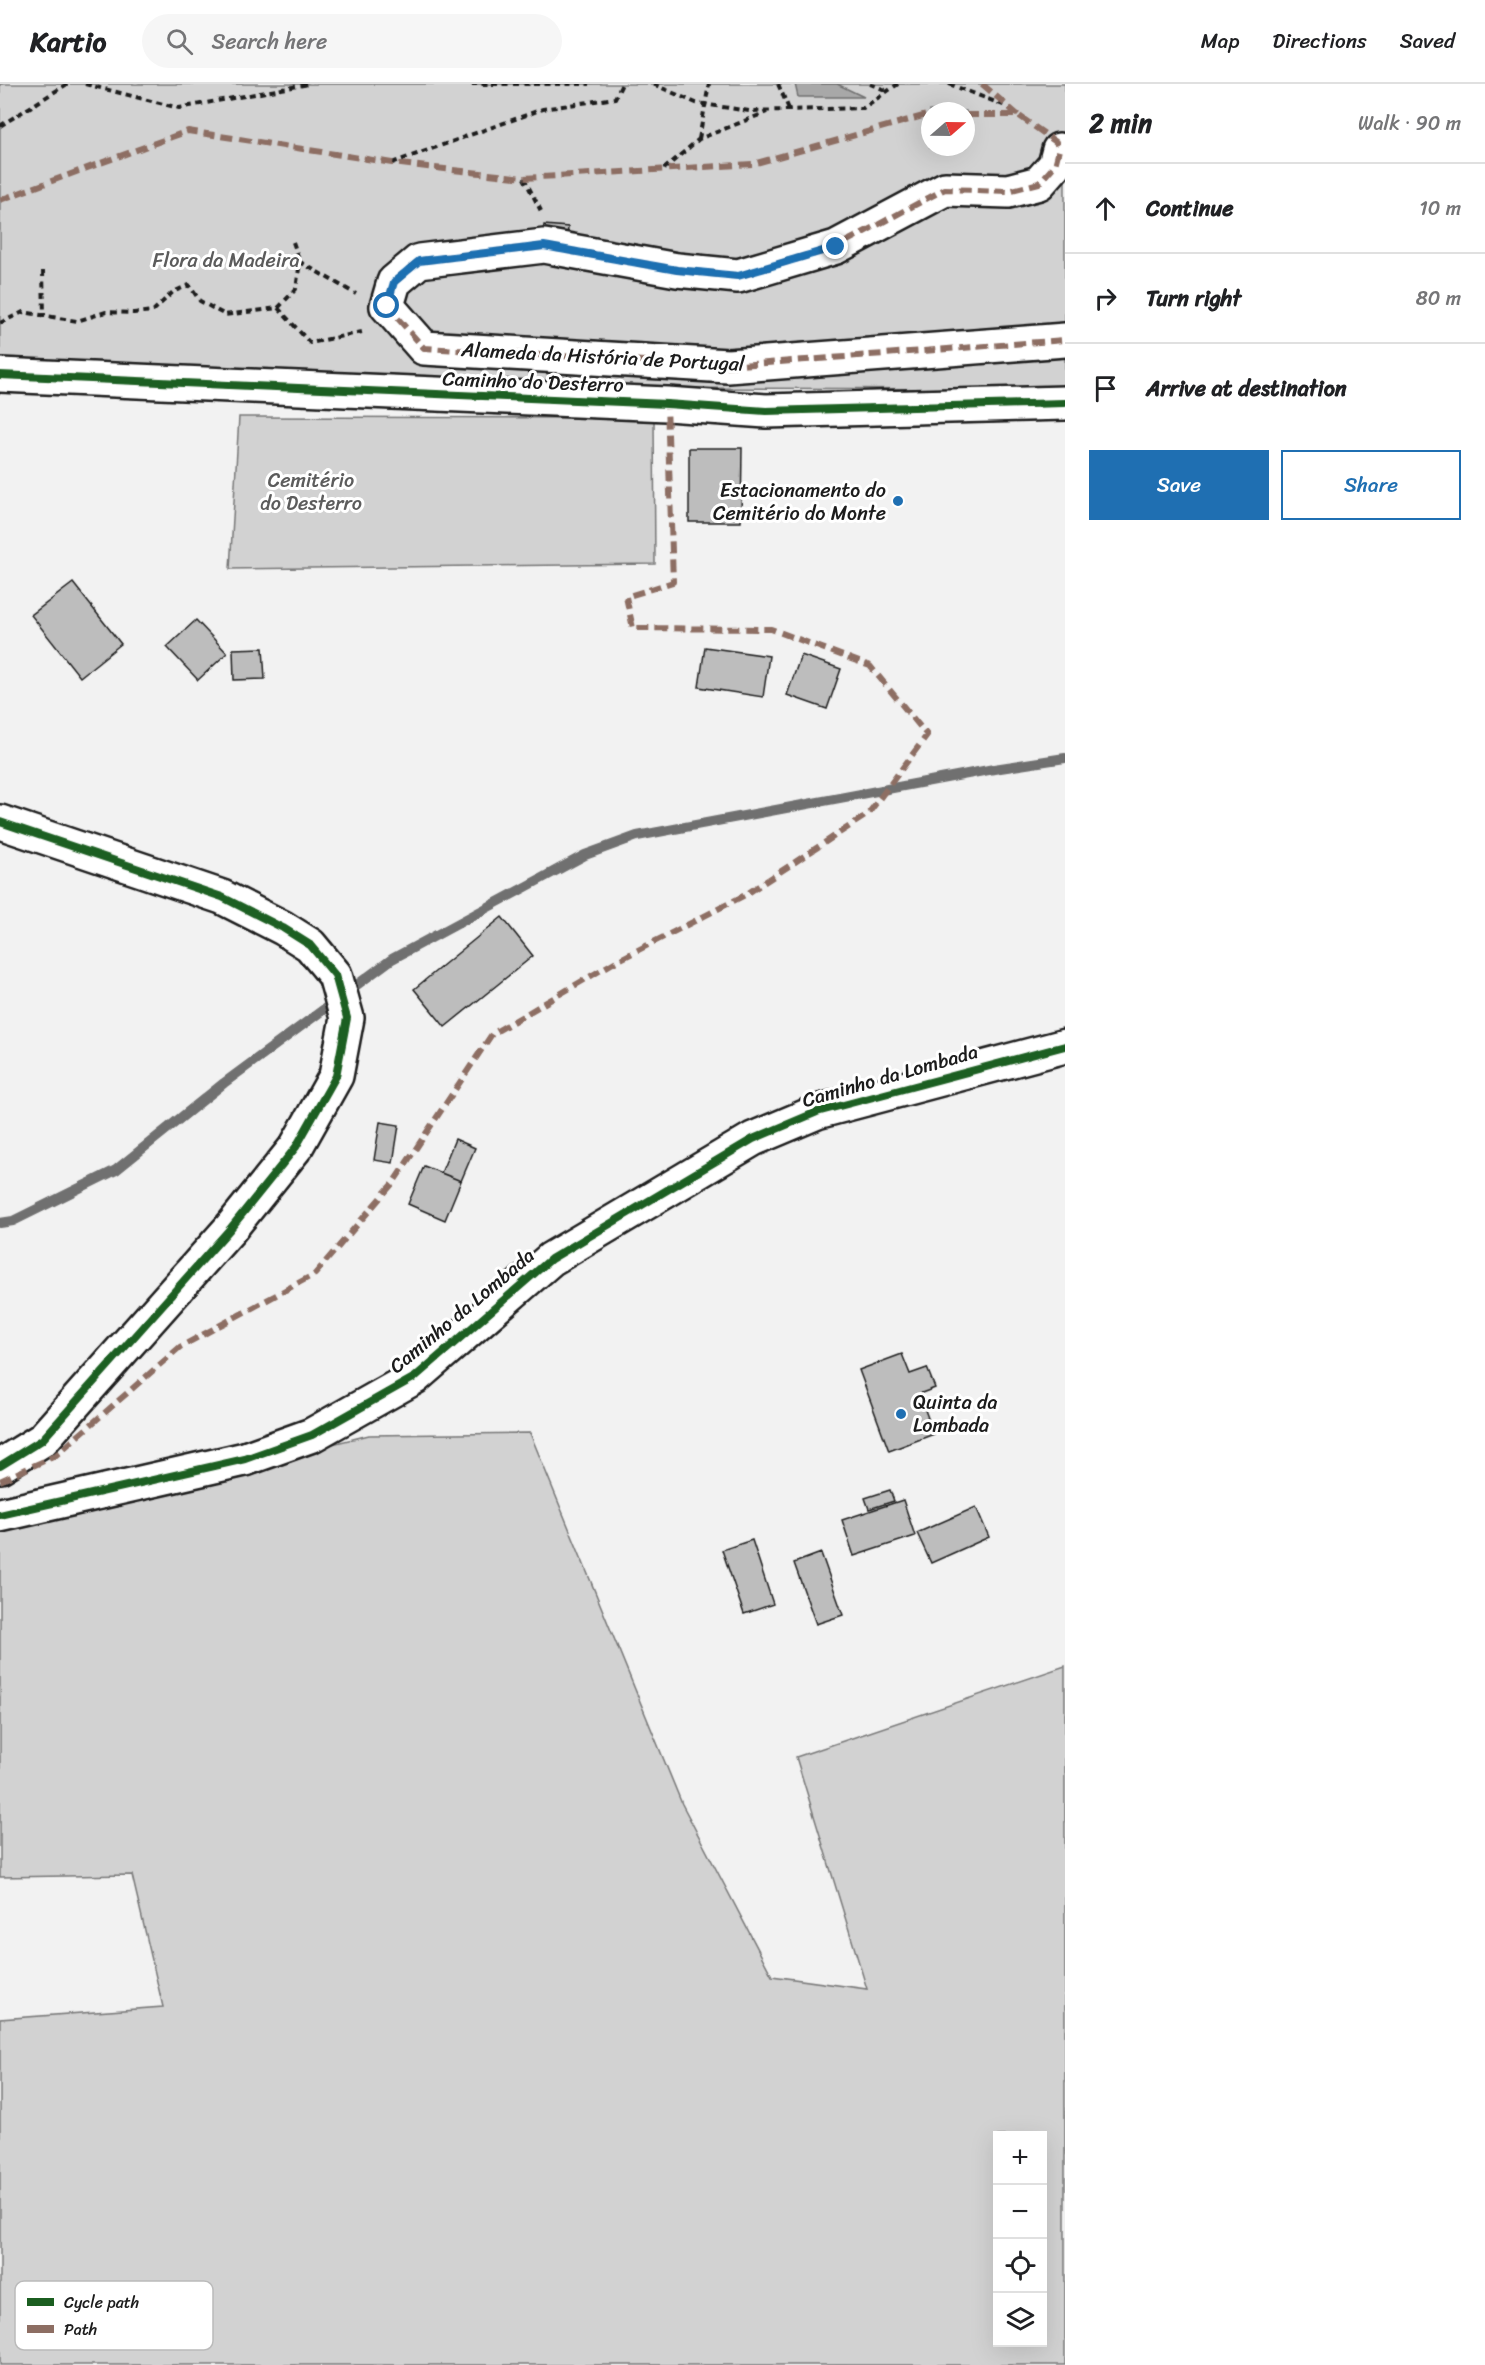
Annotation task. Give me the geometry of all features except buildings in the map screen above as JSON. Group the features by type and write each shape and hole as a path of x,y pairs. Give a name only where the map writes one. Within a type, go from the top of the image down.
{"street":[{"path":"395,315 394,282 419,261 544,246 677,270 738,276 836,247 945,189 1008,191 1039,183 1055,165 1059,150"},
{"name":"Alameda da História de Portugal","path":"395,315 424,348 728,366 1065,340"},
{"name":"Caminho do Desterro","path":"0,375 667,404 766,411 1065,403"},
{"path":"0,822 222,897 283,928 310,945 335,975 347,1018 336,1076 296,1147 230,1229 42,1440 0,1466"},
{"name":"Caminho da Lombada","path":"0,1515 245,1459 312,1435 415,1377 551,1259 753,1139 817,1112 1065,1046"}],"path":[{"path":"0,126 67,84"},
{"path":"85,84 179,108 309,84"},
{"path":"471,84 589,84"},
{"path":"392,163 543,109 615,98 622,84"},
{"path":"653,84 696,103 749,111 863,108 898,84"},
{"path":"699,139 709,84"},
{"path":"778,84 789,109"},
{"path":"870,84 888,91"},
{"path":"949,84 1006,106"},
{"path":"664,169 699,139 771,110"},
{"path":"0,323 23,312 77,321 106,312 153,311 173,292 189,285 200,301 225,315 278,308 296,289 300,262 293,242"},
{"path":"300,262 395,315"},
{"path":"43,271 44,315"},
{"path":"278,308 310,343 395,315"}],"green space":[{"name":"Flora da Madeira","path":"0,84 1065,84 1065,389 625,388 0,359"},
{"name":"Cemitério do Desterro","path":"239,417 654,418 655,564 230,569"},
{"path":"530,1433 682,1804 772,1976 867,1989 796,1757 1065,1666 1065,2365 0,2365 0,2019 163,2007 132,1875 0,1877 0,1526 369,1435"}],"shaded area":[{"path":"795,84 837,84 864,97 798,97"}],"waterway":[{"path":"0,1223 13,1221 116,1170 224,1083 392,959 585,855 637,836 994,769 1065,758"}],"marked path":[{"path":"982,84 1018,115"},
{"path":"975,115 1018,115 1056,142 1059,150 1055,165 1039,183 1008,191 945,189 836,247 738,276 677,270 544,246 419,261 394,282 387,306 424,348 728,366 1065,340"},
{"path":"0,200 188,131 392,163 524,178 753,164 921,117"},
{"path":"0,1481 55,1456 180,1347 315,1274 393,1183 492,1034 613,963 745,895 868,814 927,735 870,666 771,629 633,628 626,597 673,582 667,404"}],"cycle path":[{"path":"0,375 667,404 766,411 1065,403"},
{"path":"0,822 222,897 283,928 310,945 335,975 347,1018 336,1076 296,1147 230,1229 42,1440 0,1466"},
{"path":"0,1515 245,1459 312,1435 415,1377 551,1259 753,1139 817,1112 1065,1046"}],"place":[{"name":"Estacionamento do Cemitério do Monte","path":"898,501"},
{"name":"Quinta da Lombada","path":"901,1414"}],"route":[{"path":"387,306 394,282 419,261 544,246 677,270 738,276 836,247"}]}
